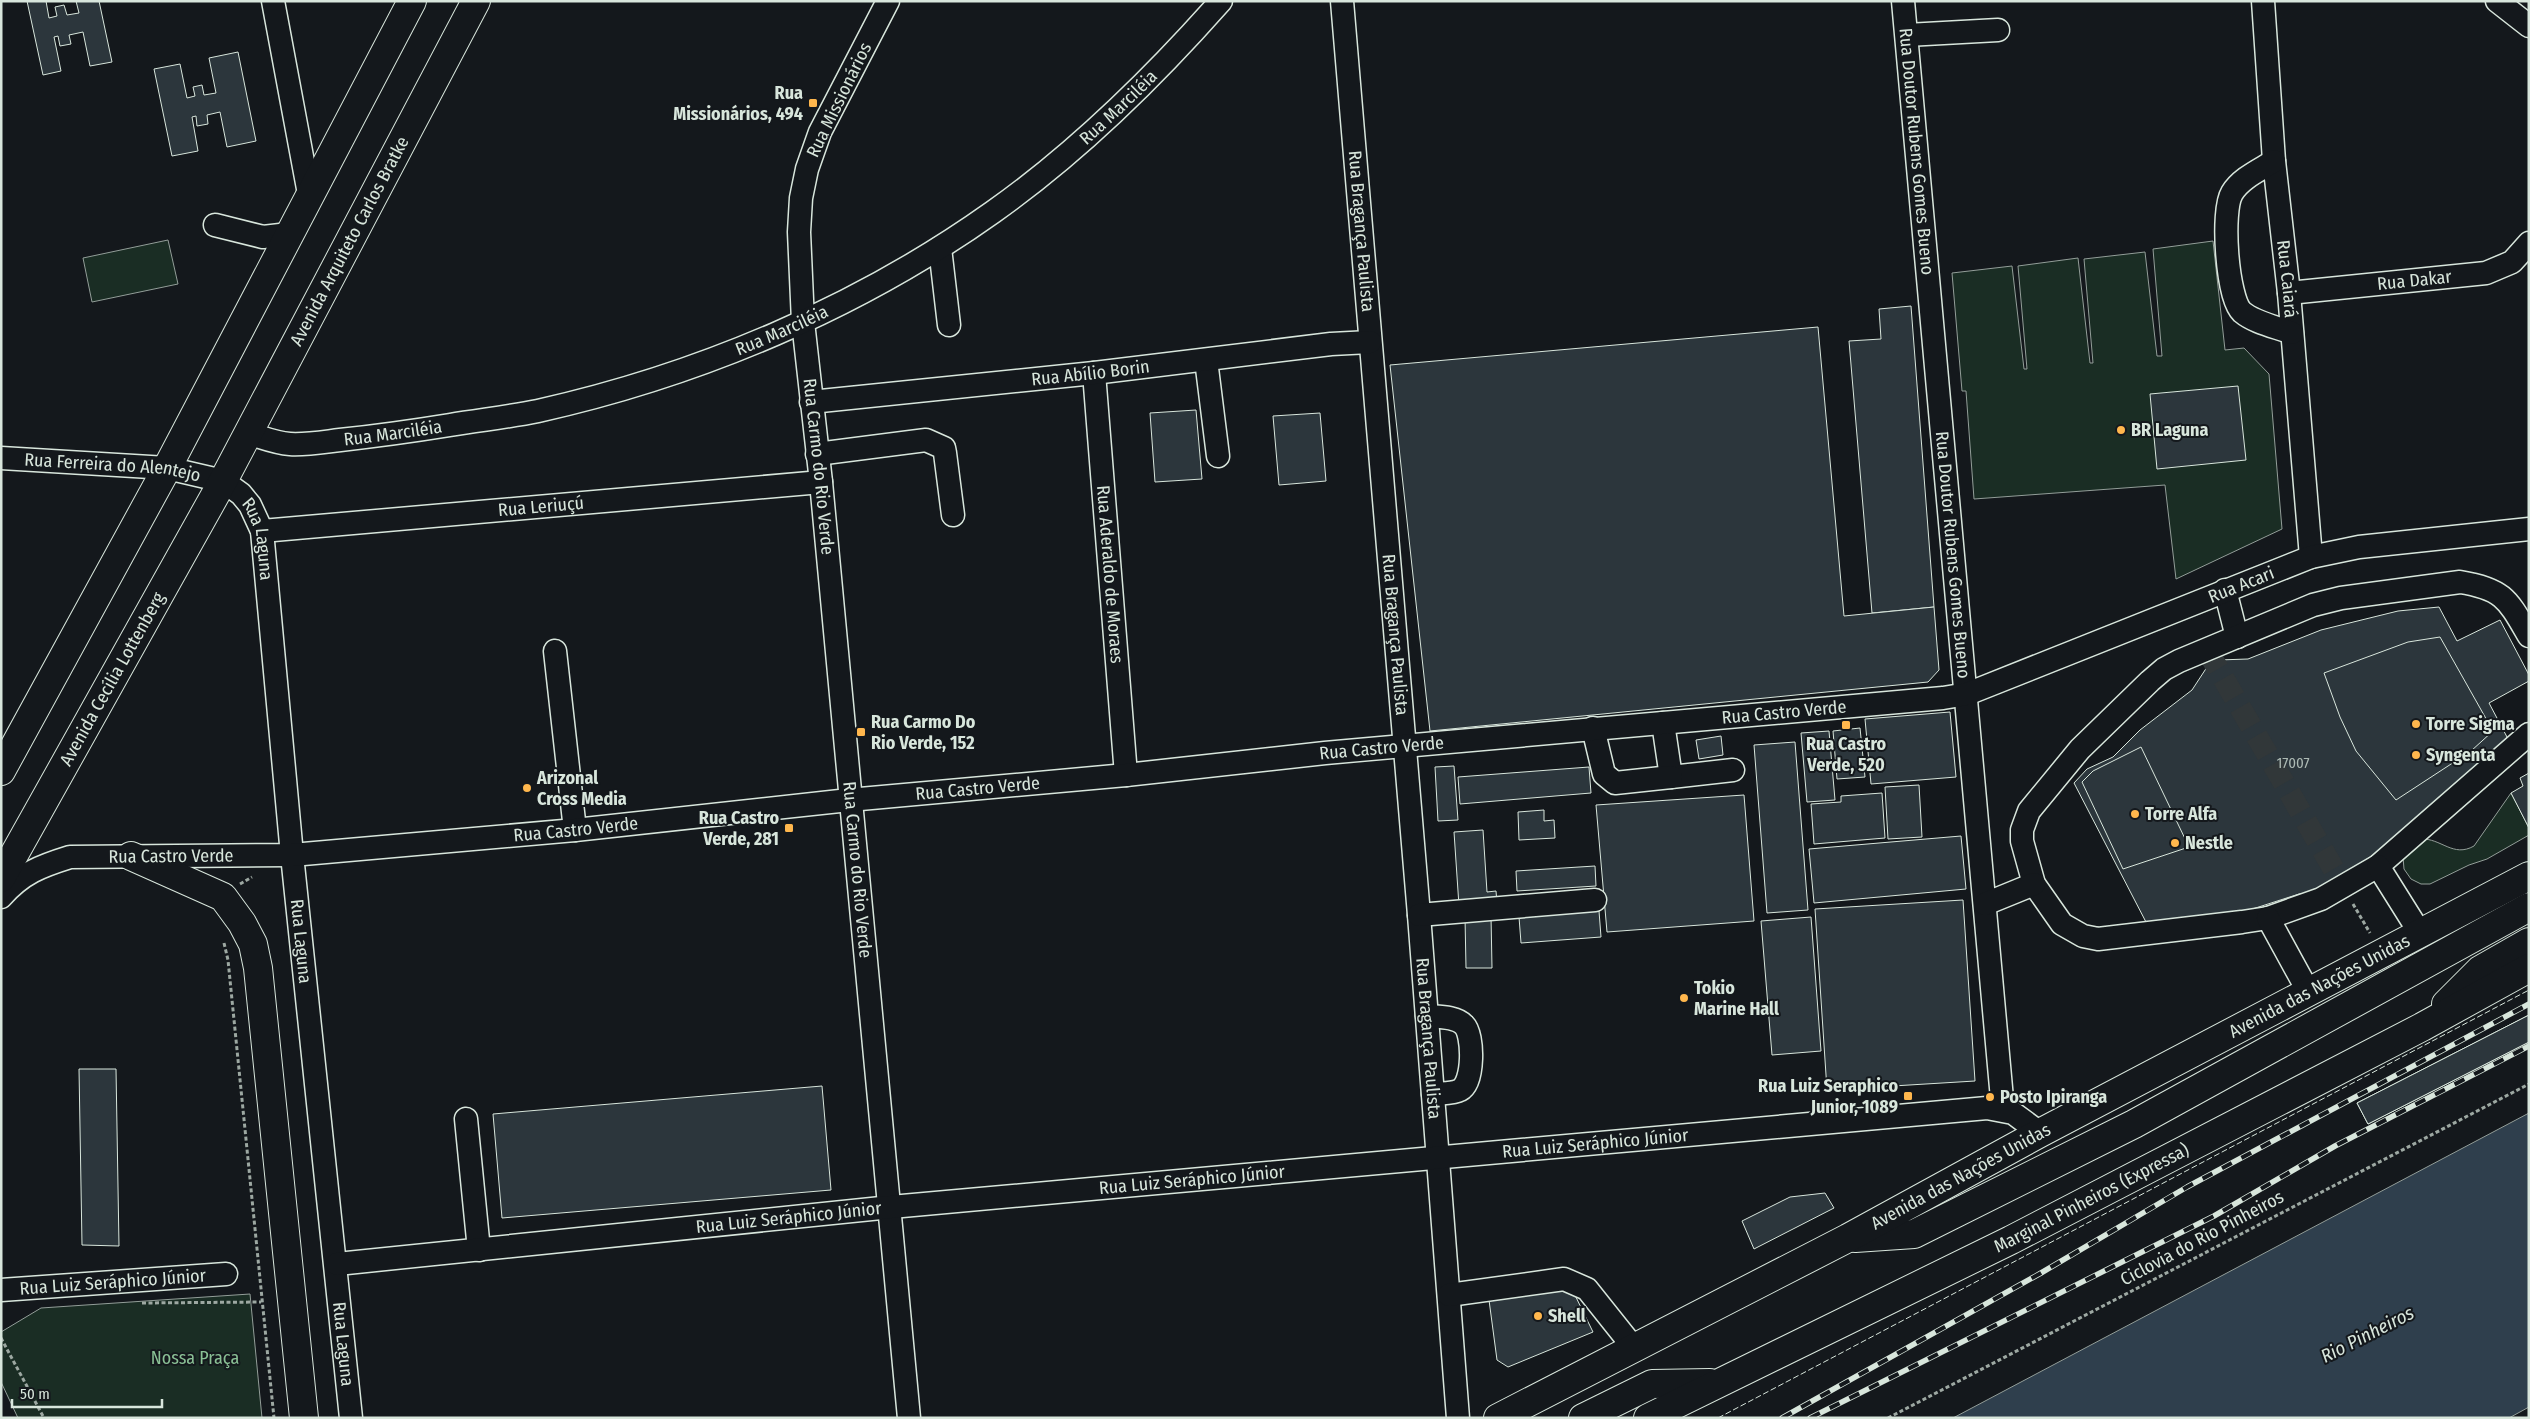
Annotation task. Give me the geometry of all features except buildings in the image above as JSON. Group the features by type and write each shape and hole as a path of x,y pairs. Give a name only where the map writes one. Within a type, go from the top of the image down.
{"main road":[{"path":"1,771 167,468 412,1"},
{"name":"Avenida Arquiteto Carlos Bratke","path":"223,481 476,1"},
{"name":"Avenida Cecília Lottenberg","path":"1,878 223,481"},
{"path":"131,856 223,897 242,922 253,944 258,968 304,1418"},
{"name":"Avenida das Nações Unidas","path":"1498,1418 1848,1238 2040,1133 2529,876"},
{"path":"1848,1238 1914,1234 2134,1124 2529,907"},
{"path":"2422,1027 2480,970 2529,942"},
{"name":"Marginal Pinheiros (Expressa)","path":"1648,1418 2011,1240 2422,1027 2529,968"},
{"path":"1583,1418 1652,1384 1717,1383"}],"street":[{"path":"273,1 310,194"},
{"name":"Rua Missionários","path":"803,322 799,232 801,198 807,169 820,132 888,1"},
{"name":"Rua Marciléia","path":"247,433 279,442 303,444 390,434 536,411 599,395 676,371 803,322 874,287 940,248 994,212 1052,166 1128,100 1221,1"},
{"name":"Rua Bragança Paulista","path":"1342,1 1419,915 1458,1418"},
{"name":"Rua Doutor Rubens Gomes Bueno","path":"1903,1 1967,694 2003,1110"},
{"name":"Rua Caiará","path":"2263,1 2274,161 2290,293 2311,557"},
{"path":"2497,1 2529,26"},
{"path":"1907,36 1998,30"},
{"path":"2274,161 2246,178 2232,192 2228,200 2226,222 2232,291 2238,307 2244,314 2292,333"},
{"path":"215,225 242,233 263,236 289,234"},
{"name":"Rua Dakar","path":"2290,293 2486,273 2512,262 2529,243"},
{"path":"940,248 949,325"},
{"name":"Rua Carmo do Rio Verde","path":"803,322 821,482 850,800 891,1207 909,1418"},
{"name":"Rua Abílio Borin","path":"811,402 1370,342"},
{"path":"1206,360 1218,456"},
{"name":"Rua Aderaldo de Moraes","path":"1094,373 1126,775"},
{"path":"817,454 926,440 933,441 944,448 953,515"},
{"name":"Rua Ferreira do Alentejo","path":"1,458 167,468 223,481"},
{"name":"Rua Laguna","path":"223,481 241,494 250,505 262,531 292,855 337,1264 351,1418"},
{"name":"Rua Leriuçú","path":"262,531 821,482"},
{"name":"Rua Acari","path":"1967,694 2311,557 2359,547 2529,529"},
{"path":"2529,636 2509,602 2497,592 2477,585 2460,582 2341,598 2314,605 2164,669 2080,749 2029,812 2022,830 2034,884 2062,924 2083,936 2098,939 2268,918 2320,899 2378,866 2529,734"},
{"path":"2225,590 2237,637"},
{"path":"555,651 575,830"},
{"name":"Rua Castro Verde","path":"1,897 27,873 40,866 70,857 292,855 575,830 850,800 1126,775 1405,745 1942,698 1967,694"},
{"path":"1663,723 1671,777"},
{"path":"1593,728 1604,774 1608,779 1615,782 1732,770"},
{"path":"2378,866 2420,933"},
{"path":"1985,904 2034,884"},
{"path":"1419,915 1595,900"},
{"path":"2268,918 2308,991"},
{"path":"1427,1016 1454,1019 1464,1024 1469,1032 1471,1075 1467,1085 1460,1091 1433,1094"},
{"name":"Rua Luiz Seráphico Júnior","path":"337,1264 891,1207 1987,1108 2013,1113 2040,1133"},
{"path":"466,1119 479,1250"},
{"name":"Rua Luiz Seráphico Júnior","path":"1,1290 226,1274"},
{"path":"1449,1295 1564,1279 1569,1280 1587,1289 1634,1348"}],"path":[{"path":"2344,887 2381,953"},
{"name":"Ciclovia do Rio Pinheiros","path":"1888,1418 2529,1084"},
{"path":"261,1302 274,1418"},
{"path":"1,1338 44,1418"}],"green space":[{"path":"168,240 178,284 92,302 83,258"},
{"name":"BR Laguna","path":"2213,241 2225,350 2244,348 2269,374 2282,529 2176,579 2165,485 1974,499 1966,391 1962,391 1952,273 2012,266 2024,369 2027,369 2018,266 2078,258 2090,363 2093,363 2084,259 2145,252 2157,356 2162,356 2153,249"},
{"path":"2511,793 2529,828 2529,835 2487,859 2469,865 2430,884 2421,884 2411,879 2404,869 2403,857 2421,839 2435,841 2460,850 2474,846"},
{"name":"Nossa Praça","path":"250,1294 262,1418 18,1418 1,1382 1,1332 41,1308"}],"water":[{"name":"Rio Pinheiros","path":"2529,1113 2529,1407 2509,1418 1953,1418"}],"tunnel":[{"path":"2207,650 2344,887"}],"railway":[{"path":"1782,1418 2041,1273 2187,1187 2529,1004"},
{"path":"1810,1418 2214,1216 2335,1146 2529,1046"}],"fence":[{"path":"1718,1418 2529,990"}],"place":[{"name":"Rua Missionários, 494","path":"813,103"},
{"name":"BR Laguna","path":"2121,430"},
{"name":"Torre Sigma","path":"2416,724"},
{"name":"Rua Castro Verde, 520","path":"1846,725"},
{"name":"Rua Carmo Do Rio Verde, 152","path":"861,732"},
{"name":"Syngenta","path":"2416,755"},
{"name":"Arizonal Cross Media","path":"527,788"},
{"name":"Torre Alfa","path":"2135,814"},
{"name":"Rua Castro Verde, 281","path":"789,828"},
{"name":"Nestle","path":"2175,843"},
{"name":"Tokio Marine Hall","path":"1684,998"},
{"name":"Rua Luiz Seraphico Junior, 1089","path":"1908,1096"},
{"name":"Posto Ipiranga","path":"1990,1097"},
{"name":"Shell","path":"1538,1316"}]}
